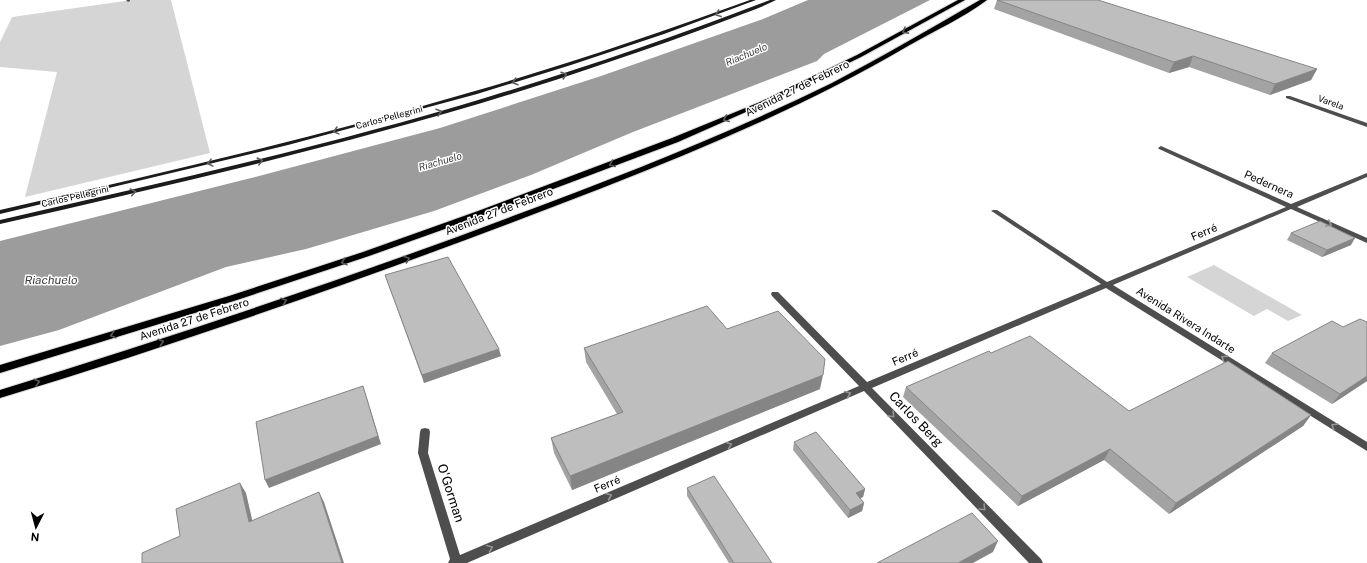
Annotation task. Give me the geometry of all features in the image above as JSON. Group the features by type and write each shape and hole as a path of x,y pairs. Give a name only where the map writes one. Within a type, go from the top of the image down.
{"main road":[{"name":"Carlos Pellegrini","path":"0,212 167,174 407,112 507,84 676,29 754,0"},
{"name":"Carlos Pellegrini","path":"0,222 174,182 421,118 527,87 631,53 710,26 774,0"},
{"name":"Avenida 27 de Febrero","path":"0,369 226,300 366,254 481,213 632,156 628,153 656,141 675,140 762,103 832,69 952,2 962,0"},
{"name":"Avenida 27 de Febrero","path":"0,394 226,321 372,271 512,220 650,166 724,135 816,93 895,52 984,0"},
{"path":"952,2 971,8"},
{"path":"632,156 650,166"},
{"path":"366,254 372,271"}],"street":[{"name":"Varela","path":"1288,97 1367,125"},
{"name":"Pedernera","path":"1161,148 1367,241"},
{"name":"Ferré","path":"456,563 865,387 1367,175"},
{"name":"Avenida Rivera Indarte","path":"995,211 1107,285 1367,447"},
{"name":"Carlos Berg","path":"775,294 1036,563"},
{"name":"O'Gorman","path":"425,432 423,453 456,563"}],"shaded area":[{"path":"132,0 171,0 210,153 25,197 57,72 0,67 0,42 12,17"},
{"path":"1214,265 1302,315 1288,321 1267,309 1254,316 1187,277"}],"water":[{"name":"Riachuelo","path":"808,0 930,0 824,54 817,61 633,132 531,175 434,211 306,249 226,267 59,330 0,346 0,241 259,176 440,128 601,76 763,19"}],"building":[{"path":"997,0 1098,0 1317,69 1275,84 1193,56 1174,62"},
{"path":"1320,221 1355,238 1327,250 1291,233"},
{"path":"448,257 499,349 422,375 385,275"},
{"path":"707,306 727,329 778,311 825,359 823,375 570,476 551,438 623,412 584,348"},
{"path":"1360,319 1367,322 1367,376 1340,394 1272,353 1332,321 1343,327"},
{"path":"1030,336 1129,411 1228,361 1311,415 1176,503 1110,449 1022,496 906,387 989,351 991,353"},
{"path":"363,386 378,436 265,480 256,422"},
{"path":"816,432 865,489 856,493 864,503 850,510 794,442"},
{"path":"714,476 772,563 734,563 687,488"},
{"path":"240,483 249,522 319,492 342,563 142,563 142,553 180,536 176,509"},
{"path":"972,513 998,541 958,563 877,563"}]}
